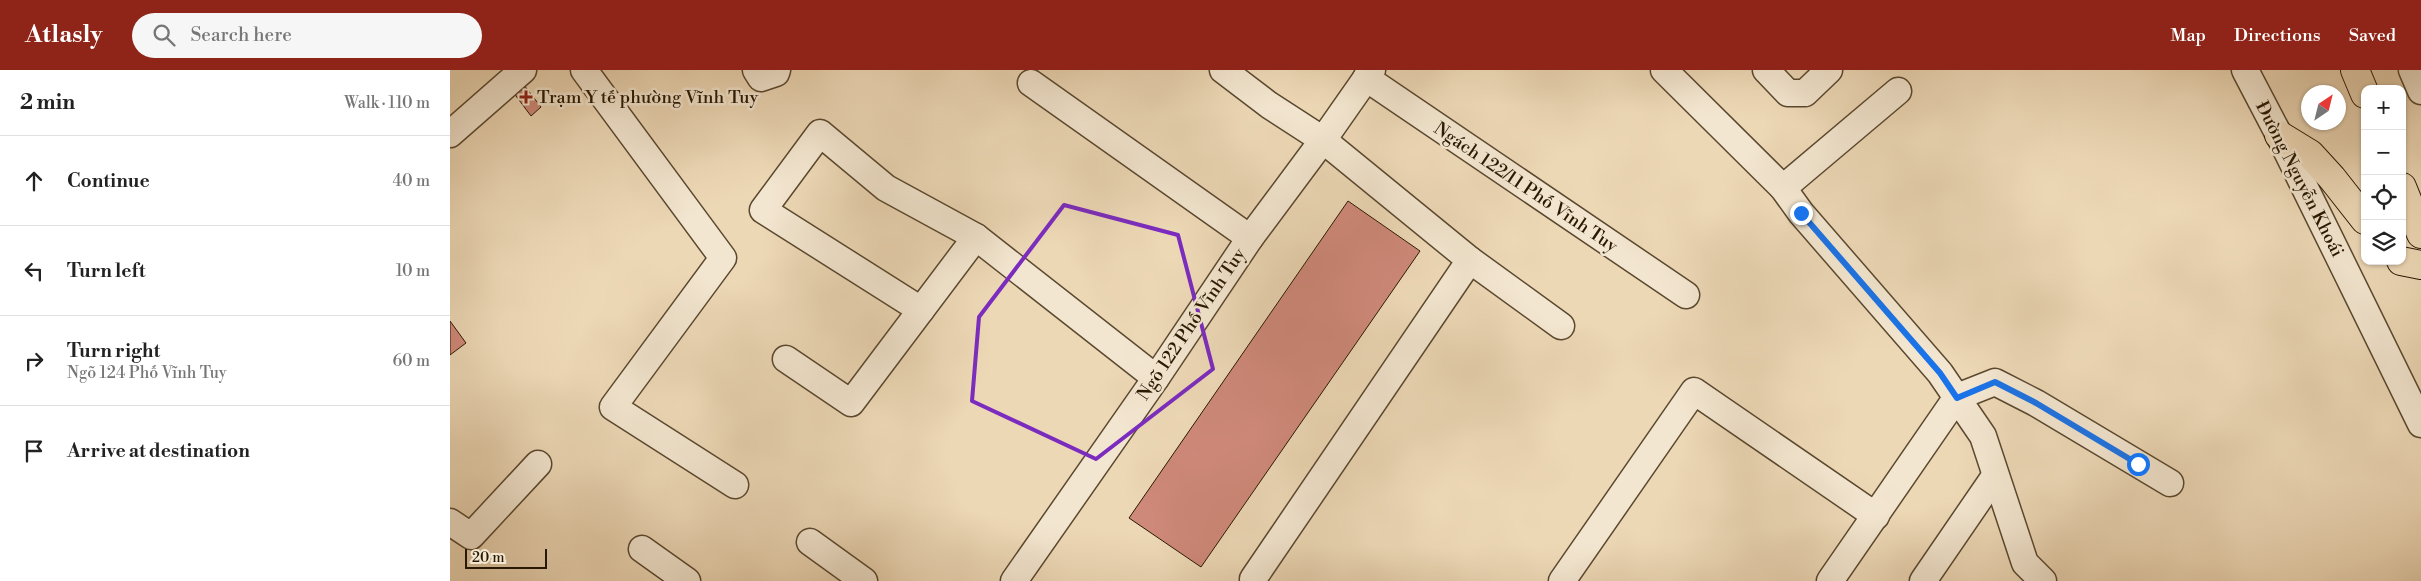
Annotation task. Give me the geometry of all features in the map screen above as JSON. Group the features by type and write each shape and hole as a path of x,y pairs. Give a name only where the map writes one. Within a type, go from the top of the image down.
{"main road":[{"path":"2355,70 2361,85"},
{"path":"2279,135 2310,154 2361,215"},
{"path":"2406,197 2421,234"},
{"path":"2406,262 2421,266"}],"street":[{"path":"450,134 523,70"},
{"path":"584,70 723,258 613,407 735,485"},
{"path":"756,70 762,78 777,70"},
{"path":"1223,70 1269,105 1323,140 1470,260 1561,326"},
{"path":"1664,70 1783,188 1801,213 1940,373 1983,436 2025,563 2042,581"},
{"path":"1766,70 1788,93 1805,93 1829,70"},
{"name":"Đường Nguyễn Khoái","path":"2245,70 2279,135 2421,424"},
{"path":"2412,70 2421,91"},
{"name":"Ngõ 122 Phố Vĩnh Tuy","path":"1014,581 1156,378 1250,238 1323,140 1369,74"},
{"name":"Ngách 122/11 Phố Vĩnh Tuy","path":"1369,74 1686,295"},
{"path":"1031,83 1250,238"},
{"path":"1783,188 1898,90"},
{"path":"921,310 763,210 820,133 886,188 976,237 1156,378"},
{"path":"786,359 851,403 976,237"},
{"path":"1253,579 1470,260"},
{"path":"1830,581 1957,398 1995,382 2036,403 2170,482"},
{"path":"1562,581 1694,392 1876,516"},
{"path":"450,522 471,536 538,464"},
{"path":"1923,581 1996,476"},
{"path":"810,542 864,581"},
{"path":"642,549 687,581"}],"highlighted area":[{"path":"1064,205 1178,235 1213,369 1096,459 972,401 979,317"}],"building":[{"name":"Trạm Y tế phường Vĩnh Tuy","path":"520,80 541,107 531,116 510,88"},
{"path":"1348,201 1420,251 1201,567 1129,518"},
{"path":"450,321 466,343 450,355"}],"place":[{"name":"Trạm Y tế phường Vĩnh Tuy","path":"526,97"}],"route":[{"path":"1801,213 1940,373 1957,398 1995,382 2036,403 2138,464"}]}
